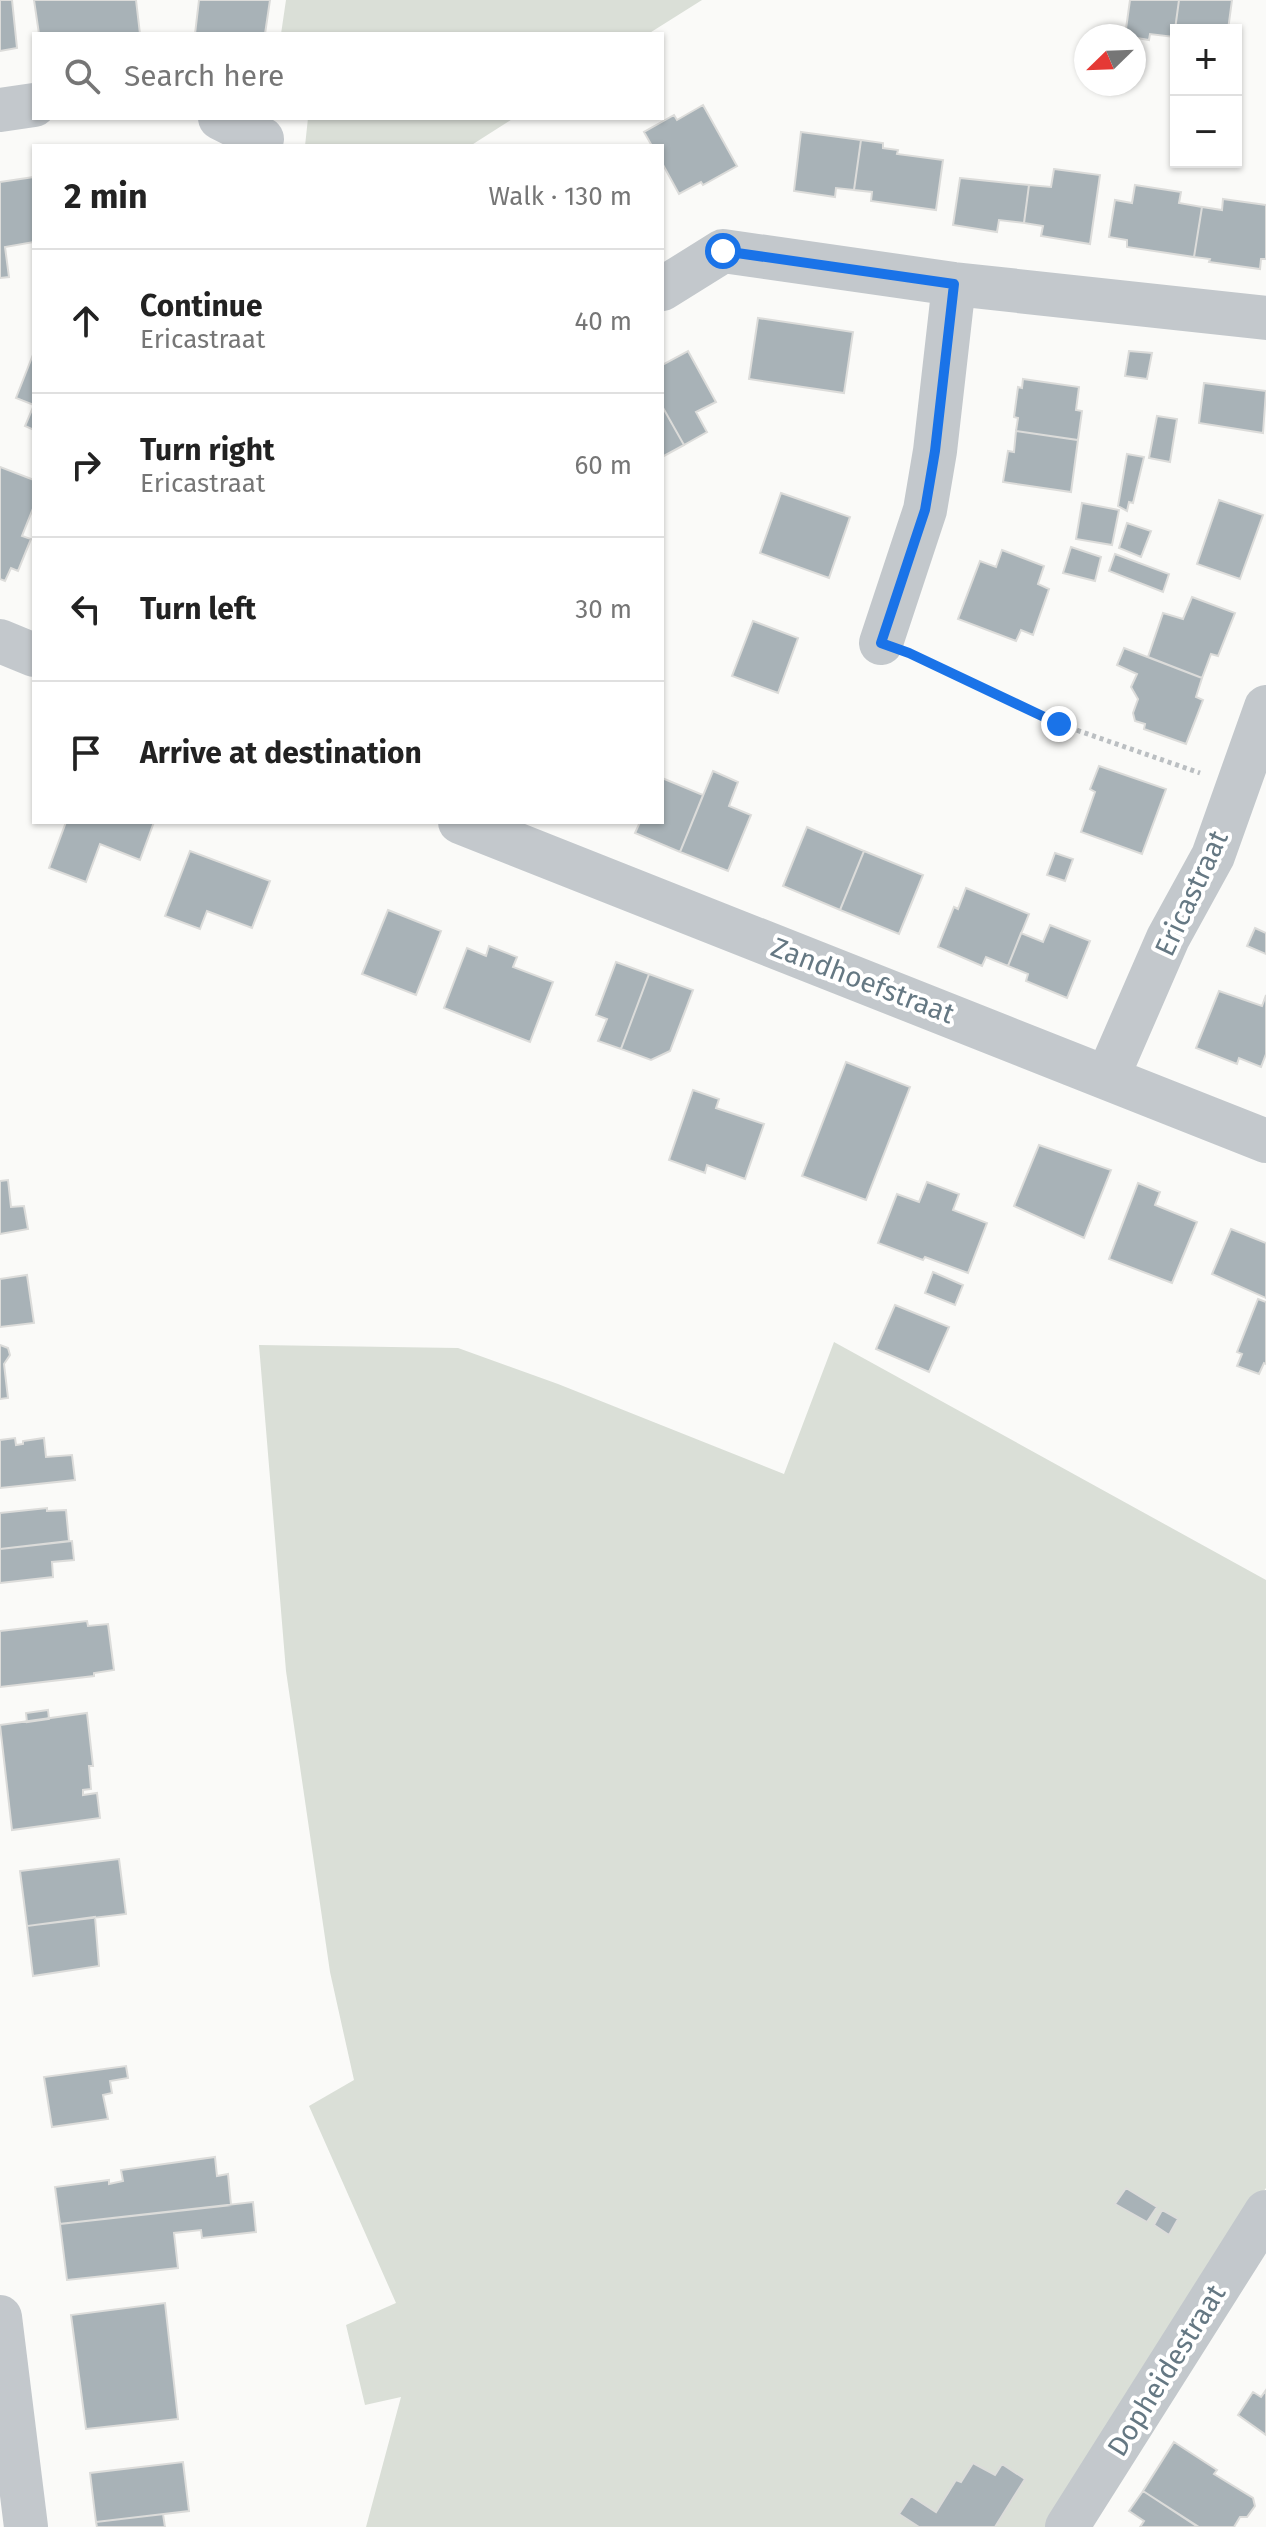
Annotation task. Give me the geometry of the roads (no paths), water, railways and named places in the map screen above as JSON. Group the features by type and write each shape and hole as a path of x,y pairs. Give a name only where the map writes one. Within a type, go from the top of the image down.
{"street":[{"path":"0,110 32,105"},
{"path":"224,120 262,139"},
{"path":"664,288 723,251 954,284 1266,318"},
{"path":"880,643 925,510 935,451 954,284"},
{"path":"0,641 32,654"},
{"name":"Ericastraat","path":"1108,1076 1168,938 1213,856 1266,707"},
{"name":"Zandhoefstraat","path":"465,824 1266,1141"},
{"name":"Dopheidestraat","path":"1067,2527 1266,2212"},
{"path":"0,2317 26,2527"}]}
